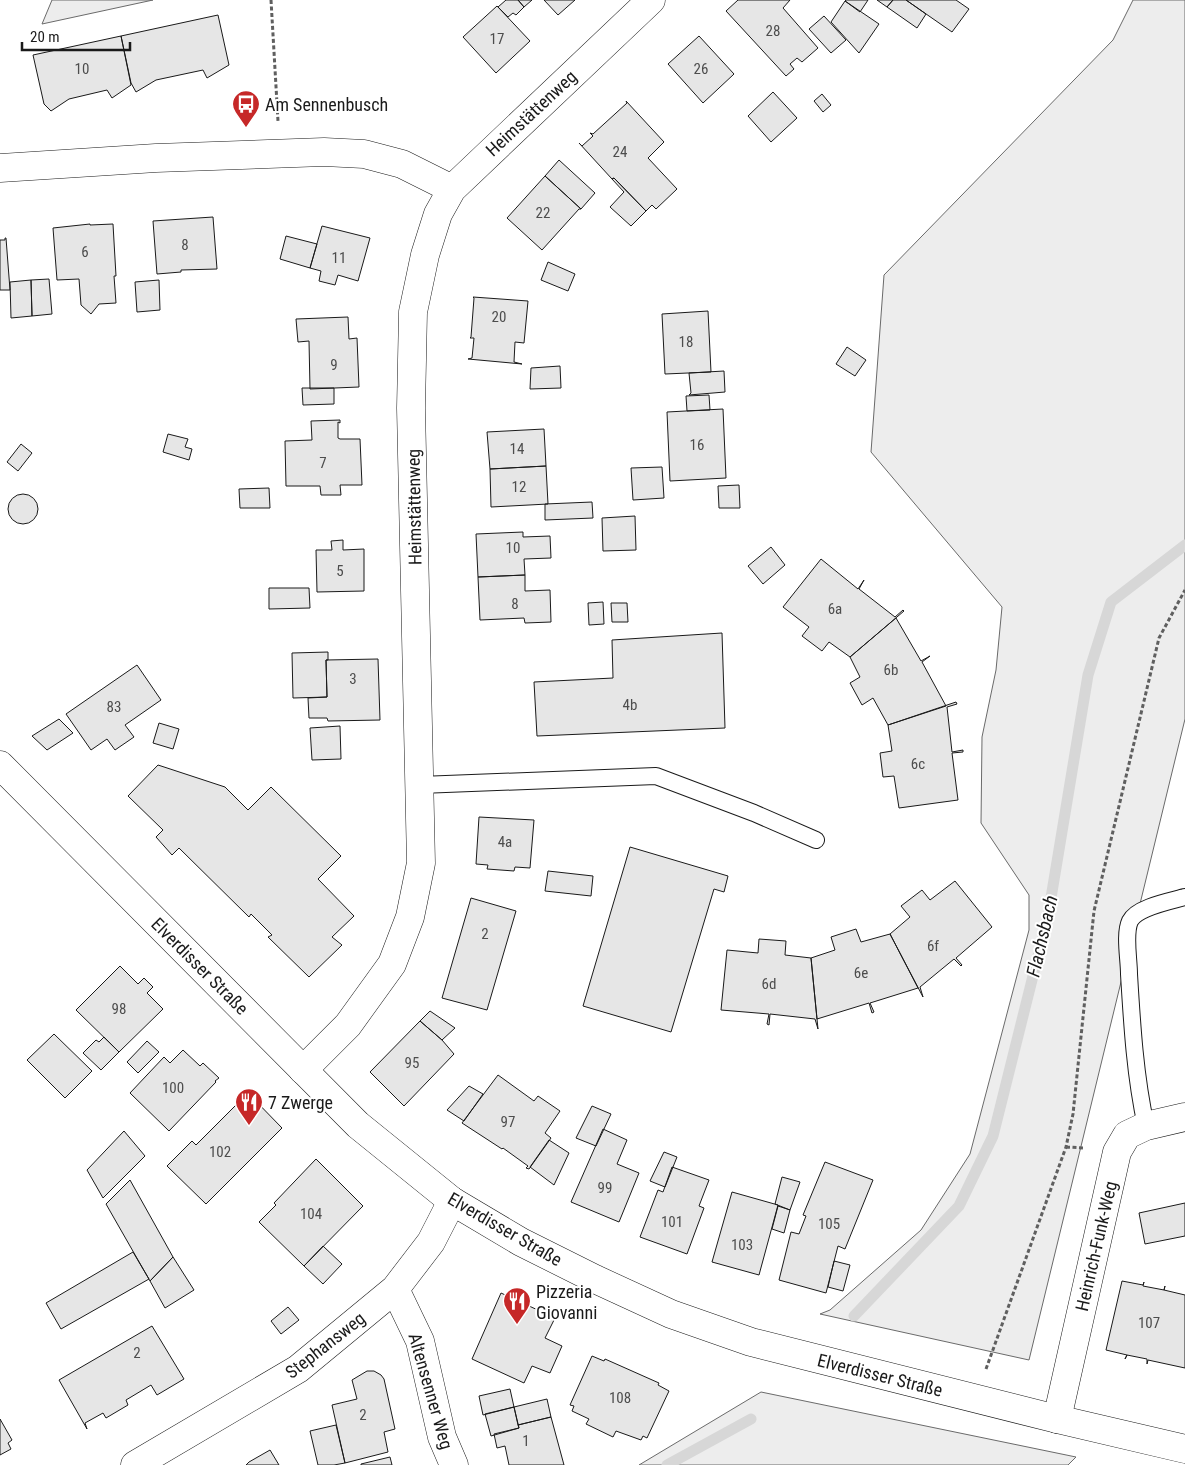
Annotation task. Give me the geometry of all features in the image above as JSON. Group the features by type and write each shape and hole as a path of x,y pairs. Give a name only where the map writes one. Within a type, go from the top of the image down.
{"street":[{"name":"Heimstättenweg","path":"302,1070 348,1025 392,964 410,917 422,863 411,408 413,312 425,255 438,214 452,189 651,0"},
{"path":"0,168 156,158 324,152 364,154 402,164 452,189"},
{"name":"Elverdisser Straße","path":"0,765 358,1125 452,1201 521,1242 670,1314 750,1342 975,1399 1185,1449"},
{"name":"Heinrich-Funk-Weg","path":"1057,1419 1117,1152 1127,1135 1146,1126 1185,1117"},
{"name":"Stephansweg","path":"135,1465 298,1369 394,1289 431,1242 452,1201"},
{"name":"Altensenner Weg","path":"394,1289 420,1341 442,1437 454,1465"}],"lane":[{"path":"420,785 656,776 754,813 816,840"},
{"path":"1146,1126 1140,1101 1132,1019 1127,939 1130,920 1141,910 1185,897"}],"path":[{"path":"270,0 280,154"},
{"path":"975,1399 1066,1147 1074,1114 1094,911 1159,638 1185,590"}],"shaded area":[{"path":"52,0 153,0 42,24"},
{"path":"1133,0 1185,0 1185,719 1029,1360 820,1314 830,1310 921,1230 970,1154 1029,930 1029,895 981,823 982,737 996,670 1002,607 871,452 884,275 1113,40"},
{"path":"761,1392 1076,1457 1068,1465 639,1465"}],"building":[{"path":"506,0 518,0 524,7 516,15 513,13 508,17 498,7"},
{"path":"518,0 532,0 524,7"},
{"path":"544,0 575,0 558,15"},
{"path":"738,0 790,0 783,8 818,48 802,62 797,58 790,64 794,69 786,76 726,11"},
{"path":"846,0 868,0 860,12"},
{"path":"877,0 893,0 887,7"},
{"path":"893,0 906,0 926,14 917,28 887,7"},
{"path":"906,0 956,0 969,9 952,32"},
{"path":"845,1 879,24 859,53 831,22"},
{"path":"497,6 530,41 496,73 463,37"},
{"path":"218,15 229,65 207,78 203,70 156,80 136,92 131,83 121,36"},
{"path":"824,16 846,40 831,53 809,29"},
{"path":"121,36 131,85 112,98 107,90 69,99 51,111 44,104 33,55"},
{"path":"699,36 734,74 703,103 668,64"},
{"path":"773,92 797,118 771,142 748,116"},
{"path":"822,94 831,105 823,112 814,101"},
{"path":"626,101 664,142 648,158 677,189 656,209 652,205 646,211 614,178 612,179 579,143 582,146 593,136 590,133 593,134 627,103"},
{"path":"559,160 595,193 581,209 545,176"},
{"path":"545,176 581,209 542,250 507,218"},
{"path":"614,178 646,211 631,226 610,207 624,192 612,179"},
{"path":"213,217 217,269 181,270 181,272 157,274 153,221"},
{"path":"90,224 113,224 116,276 114,276 116,303 99,304 91,314 81,305 79,279 57,280 53,228"},
{"path":"322,226 370,238 358,281 338,275 335,285 319,281 321,271 310,268"},
{"path":"286,236 317,244 310,268 280,259"},
{"path":"5,238 10,290 0,290 0,240 5,240"},
{"path":"548,262 575,274 568,291 541,280"},
{"path":"49,279 52,314 32,316 31,280"},
{"path":"31,280 32,316 11,318 10,282"},
{"path":"159,280 160,310 137,312 135,282"},
{"path":"473,297 528,301 524,343 515,342 514,362 522,364 468,359 472,358 474,338 470,338"},
{"path":"708,311 711,372 665,374 662,314"},
{"path":"348,317 349,339 357,338 359,387 310,389 309,341 298,342 296,319"},
{"path":"847,347 866,360 855,376 836,364"},
{"path":"560,366 561,388 530,389 531,368"},
{"path":"724,371 725,392 689,395 691,393 689,373"},
{"path":"302,388 334,388 334,404 303,405"},
{"path":"709,395 710,410 687,411 686,396"},
{"path":"723,409 726,478 670,481 667,412"},
{"path":"340,420 340,423 338,422 338,438 360,439 362,485 340,485 341,495 321,495 320,486 286,486 285,441 312,440 311,421"},
{"path":"544,429 546,466 490,469 487,432"},
{"path":"168,434 188,439 185,447 192,449 189,460 163,452"},
{"path":"21,444 32,453 18,471 7,462"},
{"path":"546,466 548,504 491,507 490,469"},
{"path":"662,467 664,498 633,500 631,468"},
{"path":"739,485 740,508 719,508 718,486"},
{"path":"269,488 270,508 240,508 239,489"},
{"path":"23,494 34,498 38,509 34,520 23,524 12,520 8,509 12,498"},
{"path":"592,502 593,518 545,520 545,504"},
{"path":"635,516 636,550 603,551 602,518"},
{"path":"523,532 523,537 550,536 551,558 524,559 525,575 478,577 476,534"},
{"path":"343,540 343,550 364,549 364,591 317,592 316,550 332,550 331,541"},
{"path":"771,547 785,565 763,584 748,566"},
{"path":"821,559 858,589 864,580 859,589 895,617 904,611 850,657 829,642 822,651 802,636 809,627 783,607"},
{"path":"525,575 525,591 550,590 551,622 525,623 524,618 480,620 478,577"},
{"path":"269,588 309,588 310,608 269,609"},
{"path":"603,602 604,624 589,625 588,603"},
{"path":"611,603 627,603 628,622 612,622"},
{"path":"896,618 921,661 930,656 922,662 946,706 888,725 873,698 862,705 850,683 860,677 850,657"},
{"path":"722,633 725,728 537,736 534,682 613,678 612,640"},
{"path":"328,652 328,660 326,660 327,697 293,698 292,653"},
{"path":"378,659 380,720 328,721 327,718 309,718 308,698 327,697 326,660"},
{"path":"137,665 161,700 125,725 134,737 115,750 107,739 91,750 66,714"},
{"path":"956,702 957,704 947,707 952,752 963,750 963,752 952,753 958,800 899,808 894,776 883,777 880,753 892,751 888,725"},
{"path":"59,719 73,733 47,750 32,736"},
{"path":"159,723 179,729 173,749 153,743"},
{"path":"340,726 341,759 312,760 310,728"},
{"path":"158,765 225,787 248,810 271,787 341,856 318,879 354,916 332,937 342,945 309,977 268,937 272,935 251,914 249,917 179,848 172,855 156,837 163,830 128,796"},
{"path":"479,817 534,820 530,868 515,867 514,871 487,869 488,865 476,864"},
{"path":"630,847 728,876 724,892 714,889 671,1032 583,1006"},
{"path":"548,871 593,876 591,896 545,891"},
{"path":"955,881 992,927 956,958 961,966 954,959 920,987 923,997 890,934 910,917 901,906 922,890 930,900"},
{"path":"471,898 516,911 487,1010 442,998"},
{"path":"856,929 861,942 890,934 918,988 870,1003 874,1012 872,1013 869,1003 817,1019 811,958 835,950 831,937"},
{"path":"759,939 786,941 785,955 811,958 818,1029 815,1019 770,1014 769,1025 767,1024 769,1014 721,1010 727,950 758,953"},
{"path":"120,966 138,984 144,978 153,987 147,993 163,1009 119,1052 76,1010"},
{"path":"430,1011 455,1028 442,1040 420,1021"},
{"path":"420,1021 442,1040 454,1054 404,1106 370,1072"},
{"path":"54,1034 92,1071 65,1098 27,1060"},
{"path":"104,1037 119,1052 101,1070 83,1053 96,1040 99,1042"},
{"path":"147,1041 159,1052 138,1073 127,1062"},
{"path":"183,1050 200,1066 203,1063 219,1078 169,1131 130,1093 164,1057 170,1063"},
{"path":"498,1075 534,1101 538,1096 560,1111 545,1133 551,1138 529,1169 526,1168 528,1166 503,1148 462,1123"},
{"path":"469,1086 483,1094 464,1121 447,1110"},
{"path":"248,1093 282,1128 206,1204 167,1166 192,1141 196,1145"},
{"path":"592,1106 611,1114 596,1146 576,1138"},
{"path":"603,1129 627,1140 617,1164 639,1173 619,1222 571,1202"},
{"path":"124,1131 145,1156 103,1198 87,1170"},
{"path":"549,1140 569,1153 554,1185 530,1167"},
{"path":"664,1152 677,1157 665,1187 650,1181"},
{"path":"316,1159 363,1206 304,1266 259,1222 276,1205 274,1203"},
{"path":"825,1162 873,1180 845,1249 838,1246 826,1293 779,1280 791,1232 799,1234 806,1216 803,1215"},
{"path":"672,1167 709,1180 699,1206 704,1208 687,1254 640,1237 658,1190 663,1192"},
{"path":"782,1177 800,1182 790,1210 775,1204"},
{"path":"130,1180 173,1257 150,1281 106,1204"},
{"path":"732,1192 778,1205 759,1275 712,1262"},
{"path":"1185,1203 1185,1236 1145,1244 1139,1213"},
{"path":"778,1206 790,1210 784,1233 772,1229"},
{"path":"323,1246 342,1264 323,1284 304,1266"},
{"path":"133,1252 149,1279 61,1329 46,1303"},
{"path":"173,1257 194,1290 165,1308 150,1281"},
{"path":"834,1261 850,1265 843,1291 828,1287"},
{"path":"1122,1281 1143,1285 1144,1282 1143,1286 1185,1295 1185,1368 1148,1360 1147,1364 1147,1359 1106,1350"},
{"path":"501,1293 555,1318 545,1338 562,1346 550,1373 532,1366 524,1383 472,1359"},
{"path":"288,1307 299,1320 281,1334 271,1321"},
{"path":"152,1326 184,1379 157,1395 151,1385 126,1400 128,1405 106,1418 103,1413 85,1423 87,1429 59,1380"},
{"path":"592,1356 604,1361 605,1359 659,1383 658,1385 669,1391 647,1438 643,1436 641,1440 616,1431 613,1437 586,1424 589,1419 572,1411 574,1406 570,1405"},
{"path":"367,1371 374,1371 384,1379 395,1429 384,1432 388,1452 345,1463 332,1405 357,1399 352,1380"},
{"path":"510,1389 514,1407 483,1415 479,1396"},
{"path":"547,1399 551,1417 518,1425 514,1407"},
{"path":"514,1407 519,1428 491,1436 485,1414"},
{"path":"551,1417 564,1465 509,1465 505,1446 497,1448 494,1434 519,1428 518,1425"},
{"path":"0,1419 12,1440 8,1443 11,1449 0,1455"},
{"path":"336,1425 345,1463 318,1465 310,1431"},
{"path":"270,1450 279,1465 246,1465 249,1462"},
{"path":"390,1457 392,1465 361,1465 361,1464"}],"waterway":[{"name":"Flachsbach","path":"854,1316 959,1206 993,1136 1048,916 1088,675 1111,602 1185,545"},
{"name":"Flachsbach","path":"667,1465 751,1419"}],"place":[{"name":"Am Sennenbusch","path":"246,128"},
{"name":"7 Zwerge","path":"249,1126"},
{"name":"Pizzeria Giovanni","path":"517,1325"}]}
